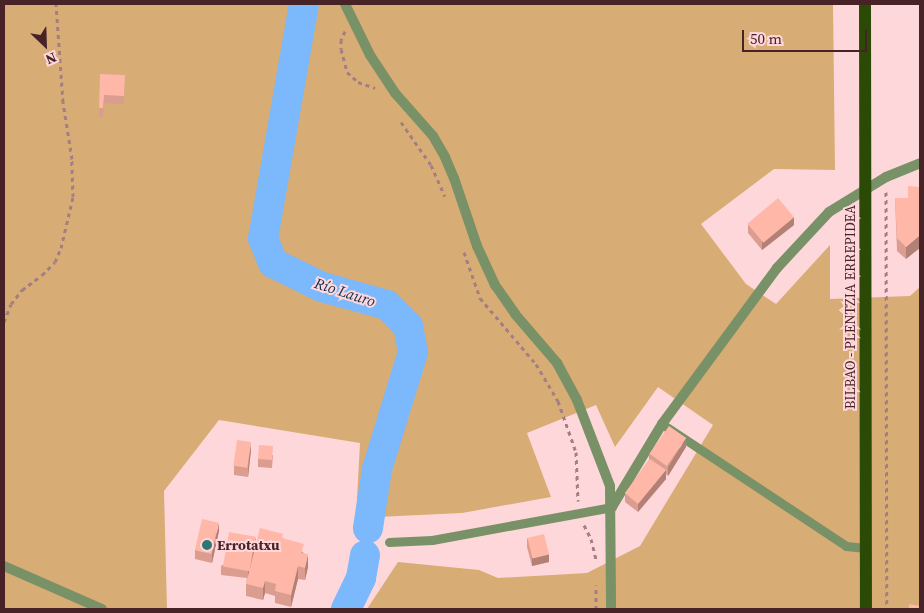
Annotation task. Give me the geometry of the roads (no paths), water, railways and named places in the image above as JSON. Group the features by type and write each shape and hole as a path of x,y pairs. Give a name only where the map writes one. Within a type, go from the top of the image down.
{"main road":[{"name":"BILBAO - PLENTZIA ERREPIDEA","path":"865,4 866,609"}],"street":[{"path":"345,4 370,55 395,93 433,136 454,178 477,246 495,286 515,314 557,363 577,400 610,486 612,507 611,609"},
{"path":"612,507 662,424 777,268 829,212 886,178 920,162"},
{"path":"4,566 102,609"}],"lane":[{"path":"662,424 846,546 866,548"},
{"path":"389,542 432,540 612,507"}],"waterway":[{"name":"Río Lauro","path":"304,4 263,238 273,263 322,287 387,305 408,326 413,352 377,469 368,528"},
{"name":"Río Lauro","path":"346,609 361,578 365,555"}],"place":[{"name":"Errotatxu","path":"207,545"}]}
